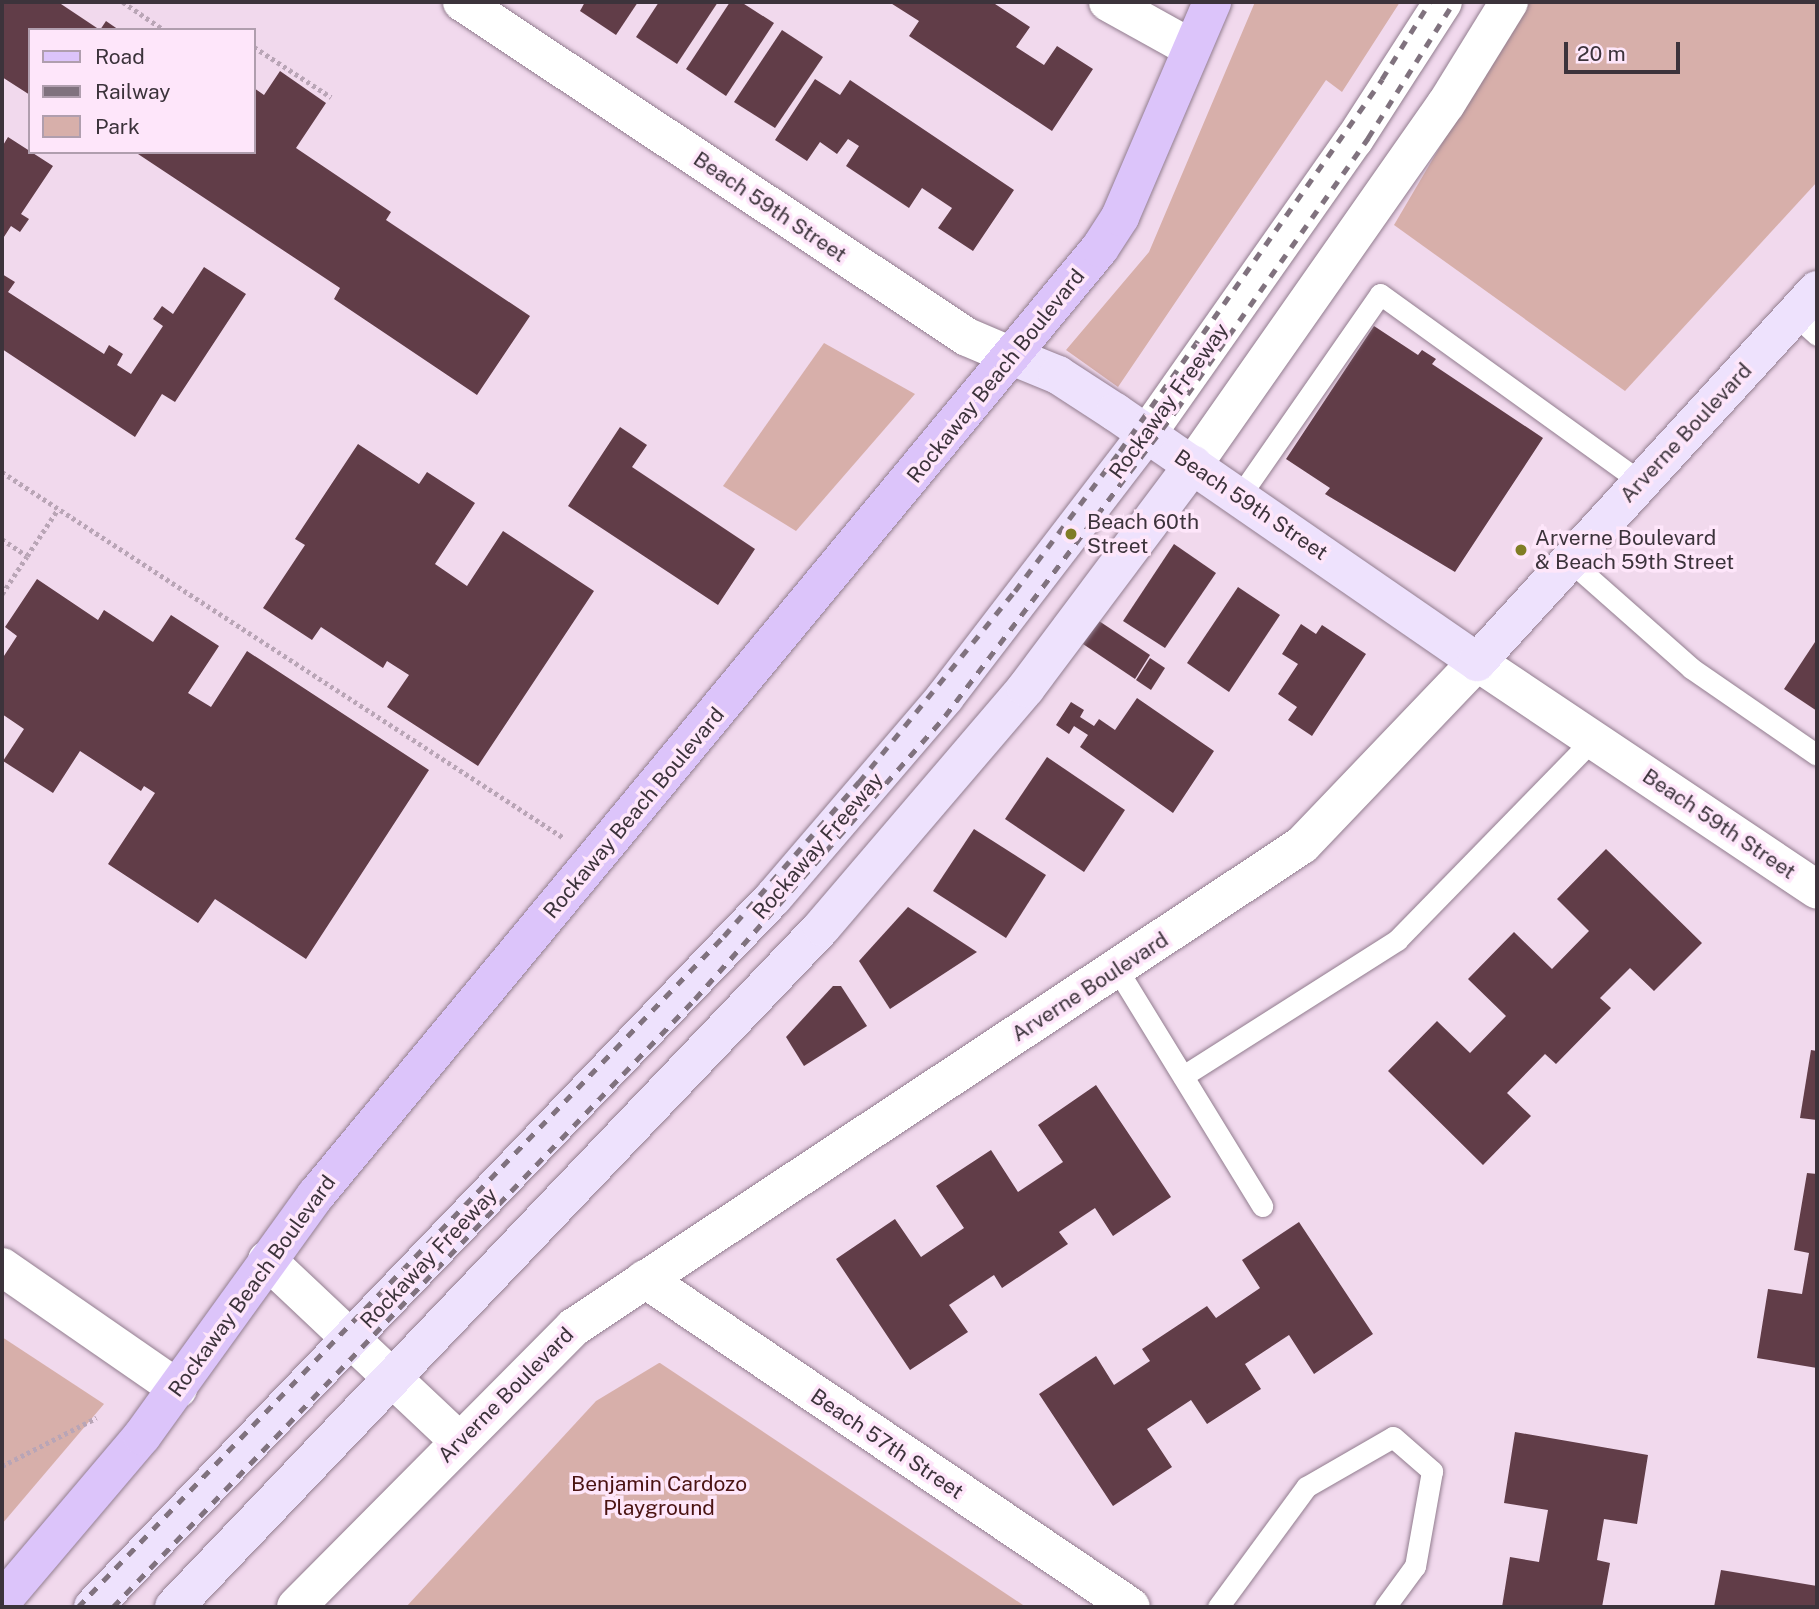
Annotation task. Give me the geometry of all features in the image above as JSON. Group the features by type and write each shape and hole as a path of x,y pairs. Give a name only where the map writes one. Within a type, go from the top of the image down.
{"main road":[{"name":"Rockaway Beach Boulevard","path":"5,1597 178,1389 267,1260 594,860 1014,357 1120,217 1212,2"}],"street":[{"name":"Beach 59th Street","path":"462,2 967,337 1058,375 1193,465 1476,662 1817,890"},
{"path":"1108,2 1191,47"},
{"name":"Rockaway Freeway","path":"93,1607 800,867 945,697 1147,434 1354,140 1443,2"},
{"path":"174,1607 724,1032 889,851 1082,617 1193,465 1440,114 1509,2"},
{"name":"Arverne Boulevard","path":"296,1607 554,1344 645,1279 1303,845 1641,482 1810,313"},
{"path":"267,1260 459,1441"},
{"path":"2,1267 178,1389"},
{"name":"Beach 57th Street","path":"645,1279 1131,1607"}],"lane":[{"path":"1238,497 1380,294 1641,482"},
{"path":"1569,560 1691,668 1817,755"},
{"path":"1183,1076 1397,940 1591,740"},
{"path":"1117,969 1262,1206"},
{"path":"1218,1607 1307,1487 1393,1437 1432,1471 1415,1566 1385,1607"}],"path":[{"path":"123,2 161,28"},
{"path":"256,48 331,97"},
{"path":"2,472 594,860"},
{"path":"2,594 58,509"},
{"path":"2,539 27,556"},
{"path":"2,1466 96,1418"}],"green space":[{"path":"1255,2 1400,2 1342,92 1326,80 1118,387 1066,350 1149,252"},
{"path":"1525,2 1817,2 1817,182 1625,391 1394,225"},
{"path":"824,343 915,394 796,531 723,486"},
{"path":"2,1337 104,1404 2,1524"},
{"name":"Benjamin Cardozo Playground","path":"660,1363 1026,1607 406,1607 596,1401"}],"building":[{"path":"2,2 58,2 97,28 28,28 28,94 2,77"},
{"path":"585,2 638,2 616,35 580,11"},
{"path":"659,2 718,2 677,64 636,37"},
{"path":"730,2 741,2 774,23 726,96 686,69"},
{"path":"889,2 992,2 1030,27 1016,47 1044,65 1057,46 1093,69 1052,131 909,36 919,21"},
{"path":"106,21 116,28 101,28"},
{"path":"782,30 823,57 775,128 734,102"},
{"path":"280,71 326,103 296,148 391,212 386,220 530,316 477,395 334,299 340,288 138,154 256,154 256,89 264,95"},
{"path":"815,79 840,95 850,80 1014,190 973,251 938,228 952,208 922,188 909,208 846,166 859,146 848,139 837,154 820,142 807,161 775,140"},
{"path":"8,137 28,150 28,154 34,154 53,166 21,214 29,219 20,232 11,226 2,240 2,147"},
{"path":"204,267 246,294 175,402 162,394 135,437 2,349 2,274 15,282 8,292 104,354 109,345 123,354 117,365 131,374 163,326 153,319 162,306 173,314"},
{"path":"1374,326 1418,355 1422,350 1436,359 1432,364 1543,438 1455,572 1325,494 1330,488 1286,459"},
{"path":"620,427 647,445 632,467 755,549 718,605 568,506"},
{"path":"358,444 419,484 427,472 475,503 435,564 467,586 503,531 594,591 478,766 387,707 409,675 387,661 383,668 321,627 312,640 263,608 305,545 295,539"},
{"path":"1174,544 1216,573 1165,648 1123,621"},
{"path":"37,579 98,620 104,610 153,642 171,615 219,646 188,693 211,707 247,651 429,770 306,959 215,899 198,923 108,864 155,793 144,786 141,791 80,751 53,793 3,761 24,729 2,714 2,659 17,636 5,627"},
{"path":"1238,587 1280,615 1229,692 1187,663"},
{"path":"1099,621 1150,655 1135,679 1083,644"},
{"path":"1301,624 1316,634 1322,625 1366,654 1312,736 1288,720 1297,707 1278,694 1298,664 1282,654"},
{"path":"1817,639 1817,711 1784,689"},
{"path":"1150,658 1165,668 1151,690 1136,680"},
{"path":"1137,698 1214,751 1173,813 1080,747 1088,735 1074,726 1069,734 1056,725 1071,702 1084,710 1080,717 1094,726 1099,719 1115,730"},
{"path":"1047,757 1125,810 1084,872 1005,819"},
{"path":"974,829 1046,875 1006,938 933,891"},
{"path":"1606,849 1702,943 1654,991 1630,968 1600,998 1611,1008 1556,1064 1545,1054 1507,1093 1531,1116 1483,1165 1388,1071 1437,1021 1470,1053 1506,1016 1468,979 1514,932 1552,969 1589,931 1557,899"},
{"path":"908,907 977,952 890,1009 859,961"},
{"path":"833,986 841,986 867,1026 804,1066 786,1037"},
{"path":"1811,1050 1817,1051 1817,1120 1800,1118"},
{"path":"1096,1085 1171,1197 1113,1236 1095,1208 1059,1232 1068,1244 1002,1288 994,1275 949,1305 968,1332 910,1370 836,1259 895,1219 921,1257 964,1228 936,1186 991,1150 1018,1192 1063,1162 1038,1125"},
{"path":"1807,1173 1817,1174 1817,1368 1757,1358 1768,1289 1802,1294 1809,1253 1794,1250"},
{"path":"1299,1222 1373,1334 1314,1374 1289,1335 1245,1364 1261,1389 1207,1424 1191,1400 1147,1429 1172,1467 1113,1506 1039,1394 1096,1356 1114,1385 1150,1361 1142,1349 1207,1306 1216,1318 1260,1288 1242,1260"},
{"path":"1515,1432 1648,1455 1637,1524 1604,1519 1597,1560 1610,1563 1602,1607 1502,1607 1510,1557 1539,1562 1548,1510 1504,1503"},
{"path":"1721,1570 1817,1586 1817,1607 1714,1607"}],"railway":[{"path":"78,1607 724,936 859,782 1015,591 1120,451 1382,79 1430,2"},
{"path":"113,1607 695,999 945,716 1177,409 1368,138 1454,2"}],"place":[{"name":"Beach 60th Street","path":"1071,534"},
{"name":"Arverne Boulevard & Beach 59th Street","path":"1521,550"}]}
